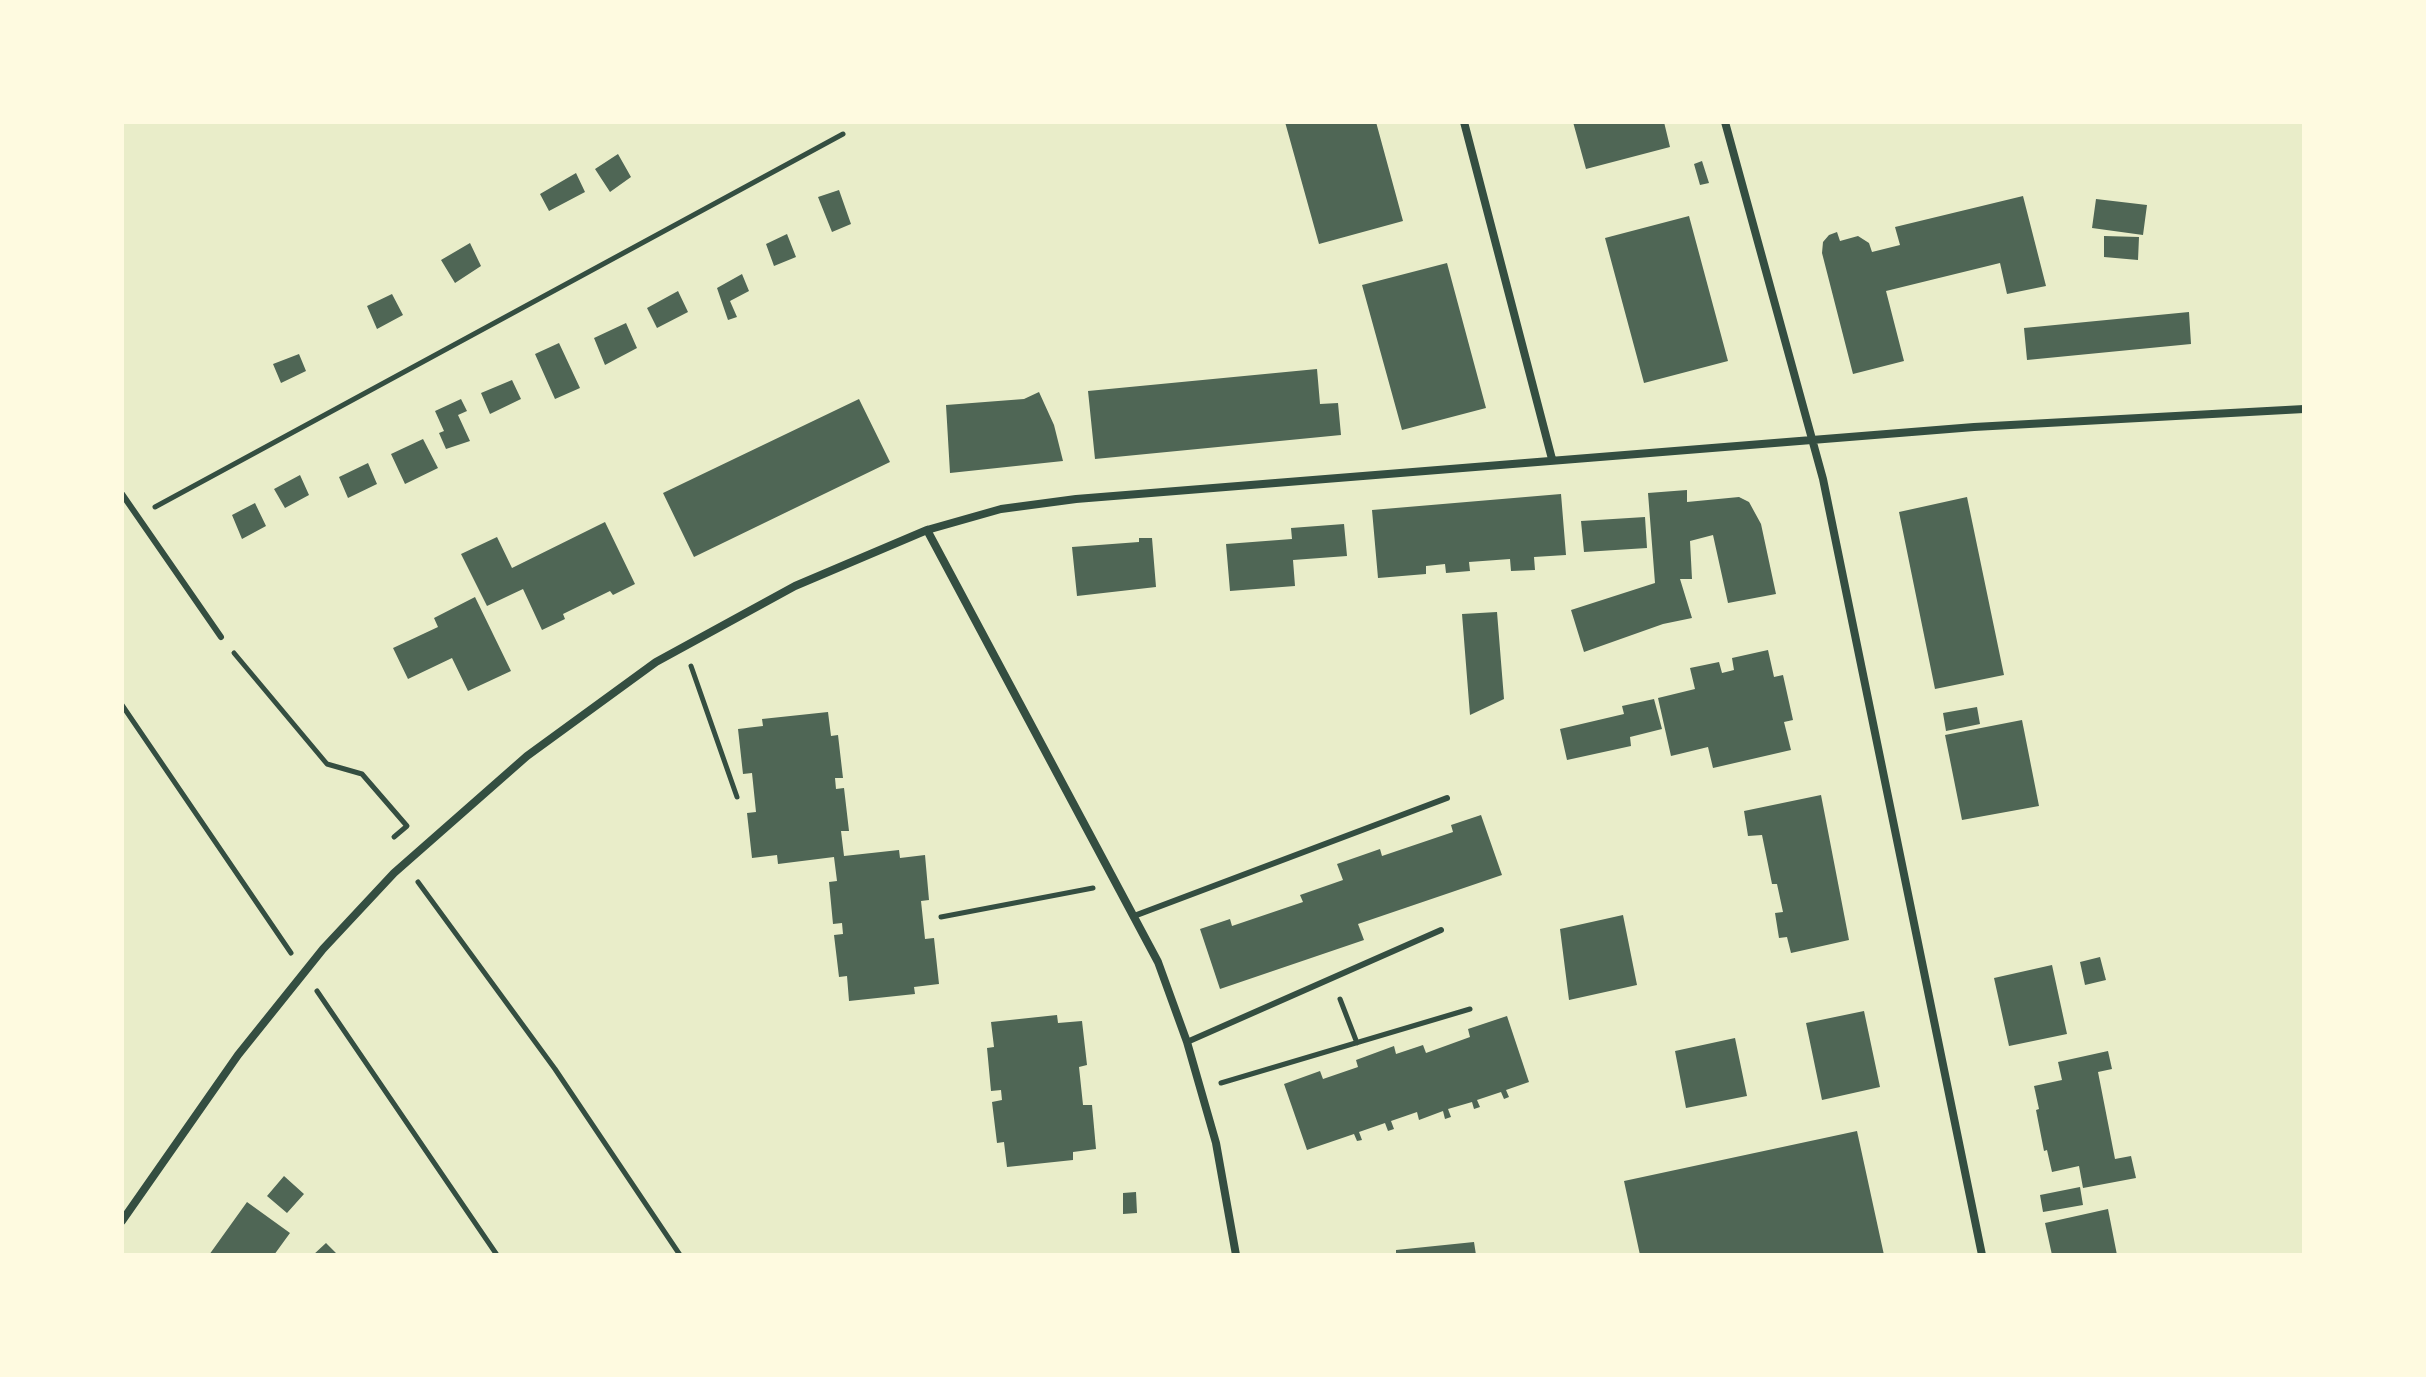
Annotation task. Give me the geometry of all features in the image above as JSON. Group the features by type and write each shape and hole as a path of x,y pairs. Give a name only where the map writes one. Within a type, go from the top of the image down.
{"street":[{"path":"1464,122 1552,459"},
{"path":"1725,122 1813,440 1982,1255"},
{"path":"122,1221 238,1055 313,961 394,873 527,756 656,662 684,646 795,586 927,530 1001,509 1076,499 1974,427 2304,409"},
{"path":"927,530 1158,962 1187,1042 1216,1143 1236,1255"}],"lane":[{"path":"122,494 221,637"},
{"path":"1134,916 1447,798"},
{"path":"1187,1042 1441,930"}],"path":[{"path":"136,517 843,134"},
{"path":"221,637 327,764 362,774 407,826 388,842 555,1069 680,1255"},
{"path":"684,646 737,797"},
{"path":"122,705 295,959"},
{"path":"941,917 1117,884"},
{"path":"1332,978 1357,1043"},
{"path":"312,985 497,1255"},
{"path":"1201,1089 1470,1009"}],"building":[{"path":"1285,122 1376,122 1403,221 1319,244"},
{"path":"1573,122 1664,122 1670,147 1586,169"},
{"path":"618,154 631,177 610,192 595,169"},
{"path":"1702,161 1709,183 1700,185 1694,164"},
{"path":"576,173 585,192 549,211 540,194"},
{"path":"839,190 851,224 832,232 818,197"},
{"path":"2023,196 2046,286 2007,294 2000,263 1886,291 1904,361 1853,374 1822,253 1823,242 1829,235 1837,232 1840,241 1858,236 1869,243 1872,252 1900,245 1895,227"},
{"path":"2096,199 2147,205 2143,235 2092,228"},
{"path":"1689,216 1728,361 1644,383 1605,238"},
{"path":"787,234 796,257 774,266 766,244"},
{"path":"2104,236 2139,237 2138,260 2104,257"},
{"path":"470,243 481,266 455,283 441,260"},
{"path":"1447,263 1486,408 1402,430 1362,285"},
{"path":"742,274 749,291 730,301 737,317 728,320 717,288"},
{"path":"678,291 688,312 657,328 647,308"},
{"path":"392,294 403,315 377,329 367,306"},
{"path":"2189,312 2191,344 2027,360 2024,328"},
{"path":"626,323 637,348 605,365 594,338"},
{"path":"559,343 580,388 555,399 535,354"},
{"path":"299,354 306,371 281,383 273,364"},
{"path":"1317,369 1320,404 1338,403 1341,435 1095,459 1088,391"},
{"path":"512,380 521,399 490,414 481,393"},
{"path":"1039,392 1054,425 1063,461 950,473 946,405 1024,399"},
{"path":"461,399 467,411 458,415 470,441 446,449 439,433 444,431 435,411"},
{"path":"859,399 890,462 694,557 663,493"},
{"path":"423,439 438,468 405,484 391,454"},
{"path":"368,463 377,484 348,498 339,477"},
{"path":"300,475 309,495 285,508 274,489"},
{"path":"1687,490 1687,502 1739,497 1749,502 1761,524 1776,594 1728,603 1713,535 1690,541 1692,579 1680,579 1692,618 1663,624 1584,652 1571,610 1655,583 1648,493"},
{"path":"1561,494 1566,555 1534,557 1535,570 1511,571 1510,559 1469,562 1470,571 1446,573 1445,564 1426,566 1426,574 1378,578 1372,510"},
{"path":"1967,497 2004,675 1935,689 1899,512"},
{"path":"255,503 266,526 242,539 232,515"},
{"path":"1645,517 1647,548 1584,552 1581,521"},
{"path":"605,522 635,584 613,595 610,591 563,614 565,619 542,630 523,589 487,606 461,554 497,537 512,568"},
{"path":"1344,524 1347,556 1293,560 1295,586 1230,591 1226,544 1292,539 1291,528"},
{"path":"1139,538 1152,538 1156,587 1077,596 1072,547 1139,542"},
{"path":"475,597 511,671 468,691 452,658 408,679 393,648 438,627 434,618"},
{"path":"1497,612 1504,699 1470,715 1462,614"},
{"path":"1768,650 1774,677 1783,675 1793,720 1784,722 1791,750 1713,768 1708,747 1671,756 1658,698 1695,689 1690,668 1719,662 1722,673 1734,670 1732,658"},
{"path":"1654,699 1662,729 1630,737 1631,746 1567,760 1560,729 1624,714 1622,706"},
{"path":"1977,707 1980,724 1946,731 1943,713"},
{"path":"828,712 831,736 838,735 843,778 835,778 836,789 844,788 849,831 841,831 844,856 899,850 900,858 925,855 929,900 921,901 925,939 934,938 939,984 914,987 915,994 849,1001 847,976 839,977 834,935 843,934 842,923 833,924 829,882 837,881 834,857 778,864 777,855 752,858 747,813 756,812 752,773 743,774 738,729 763,726 762,719"},
{"path":"2022,720 2039,806 1962,820 1945,735"},
{"path":"1821,795 1849,940 1791,953 1787,937 1779,938 1775,913 1783,912 1777,884 1772,884 1762,835 1748,836 1744,811"},
{"path":"1481,815 1502,875 1358,924 1364,940 1220,989 1200,929 1230,919 1232,926 1303,902 1300,895 1343,880 1337,864 1380,849 1382,856 1453,832 1451,825"},
{"path":"1623,915 1637,985 1569,1000 1560,929"},
{"path":"2100,957 2106,980 2085,985 2080,962"},
{"path":"2052,965 2067,1034 2009,1046 1994,978"},
{"path":"1864,1011 1880,1087 1822,1100 1806,1023"},
{"path":"1057,1015 1058,1023 1082,1021 1087,1065 1079,1067 1083,1105 1092,1105 1096,1149 1073,1152 1073,1160 1007,1167 1004,1142 997,1143 992,1102 1002,1100 1001,1090 991,1091 987,1048 994,1047 991,1022"},
{"path":"1507,1016 1529,1082 1506,1090 1509,1097 1504,1099 1501,1092 1477,1100 1480,1107 1474,1109 1472,1102 1448,1109 1451,1117 1445,1119 1443,1111 1419,1120 1417,1112 1391,1121 1394,1129 1388,1131 1385,1123 1359,1132 1362,1140 1357,1141 1354,1134 1307,1150 1284,1084 1320,1071 1323,1079 1358,1067 1356,1060 1394,1046 1396,1054 1423,1045 1426,1053 1470,1037 1468,1029"},
{"path":"1735,1038 1747,1096 1686,1108 1675,1051"},
{"path":"2108,1051 2112,1069 2098,1072 2115,1159 2131,1156 2136,1178 2083,1188 2079,1166 2052,1172 2047,1150 2044,1151 2034,1086 2062,1080 2058,1062"},
{"path":"1857,1131 1884,1255 1640,1255 1624,1181"},
{"path":"284,1176 304,1194 287,1213 267,1196"},
{"path":"2080,1187 2083,1205 2043,1212 2040,1195"},
{"path":"1136,1192 1137,1213 1123,1214 1123,1193"},
{"path":"247,1202 290,1233 274,1255 209,1255"},
{"path":"2108,1209 2117,1255 2052,1255 2045,1223"},
{"path":"1474,1242 1476,1255 1396,1255 1396,1250"},
{"path":"326,1243 338,1255 313,1255"}]}
